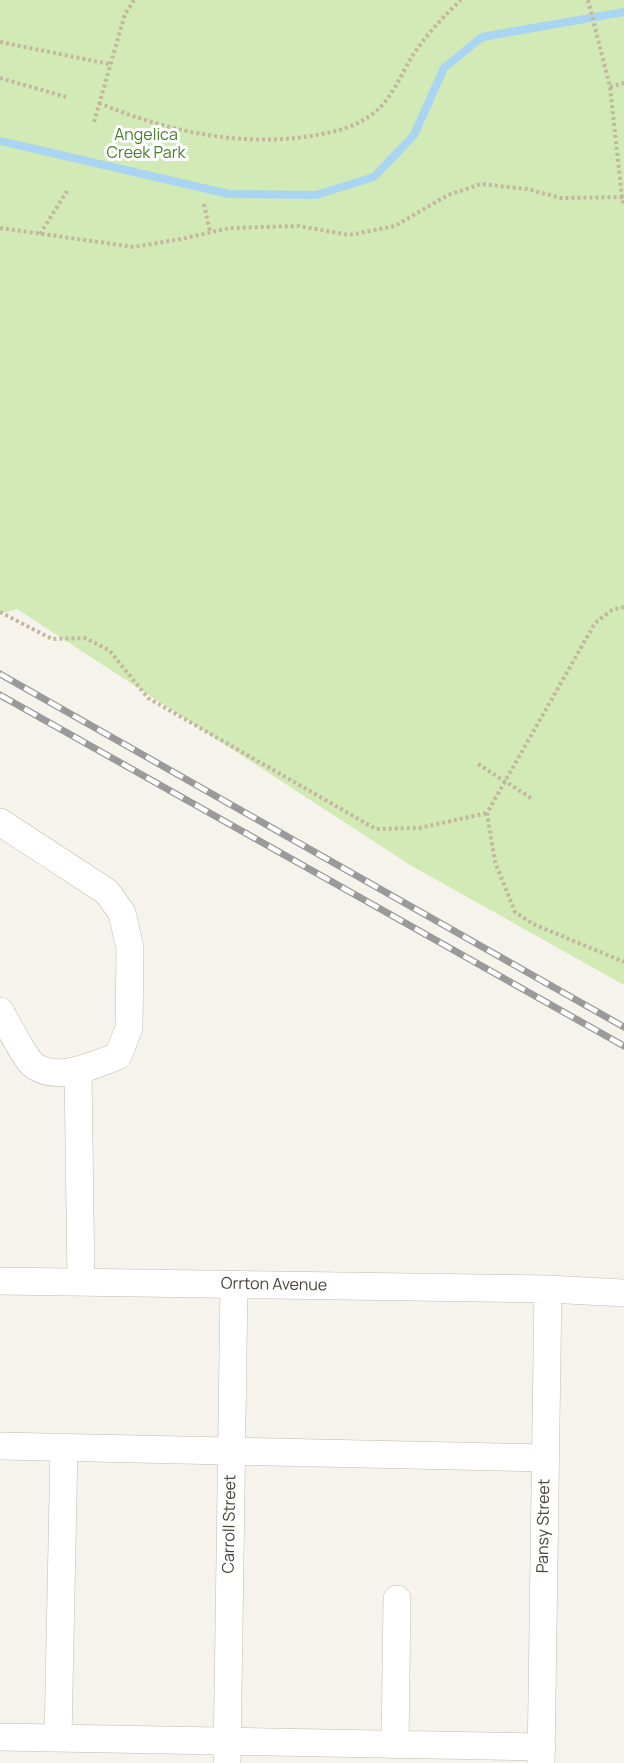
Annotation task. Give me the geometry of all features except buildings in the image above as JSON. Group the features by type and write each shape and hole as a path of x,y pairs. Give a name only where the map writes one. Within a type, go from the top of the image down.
{"street":[{"path":"0,822 107,892 122,913 130,948 129,1028 118,1056 78,1070 47,1072 31,1063 0,1011"},
{"path":"78,1070 81,1282"},
{"name":"Orrton Avenue","path":"0,1281 548,1289 624,1293"},
{"name":"Carroll Street","path":"227,1752 234,1285"},
{"name":"Pansy Street","path":"542,1755 548,1289"},
{"path":"0,1446 545,1458"},
{"path":"58,1738 64,1447"},
{"path":"395,1744 397,1599"},
{"path":"0,1737 58,1738 227,1752 395,1744 542,1755"}],"path":[{"path":"94,122 112,53 125,14 134,0"},
{"path":"99,103 168,127 268,141 300,139 340,130 359,123 376,111 392,92 414,53 461,0"},
{"path":"588,0 610,87 624,206"},
{"path":"0,42 109,64"},
{"path":"0,78 66,97"},
{"path":"610,87 624,83"},
{"path":"0,228 134,247 230,228 298,226 350,235 396,226 448,195 481,184 527,189 561,198 623,196"},
{"path":"40,234 67,191"},
{"path":"204,204 210,232"},
{"path":"624,607 612,610 596,623 487,813 495,862 515,912 533,924 624,962"},
{"path":"0,612 52,639 85,638 110,650 148,698 376,829 419,828 487,813"},
{"path":"478,764 531,798"}],"green space":[{"name":"Angelica Creek Park","path":"0,0 624,0 624,985 410,865 17,609 0,614"}],"waterway":[{"path":"0,141 229,194 316,195 374,177 414,135 444,68 482,37 624,12"}],"railway":[{"path":"0,674 624,1027"},
{"path":"0,695 624,1046"}]}
